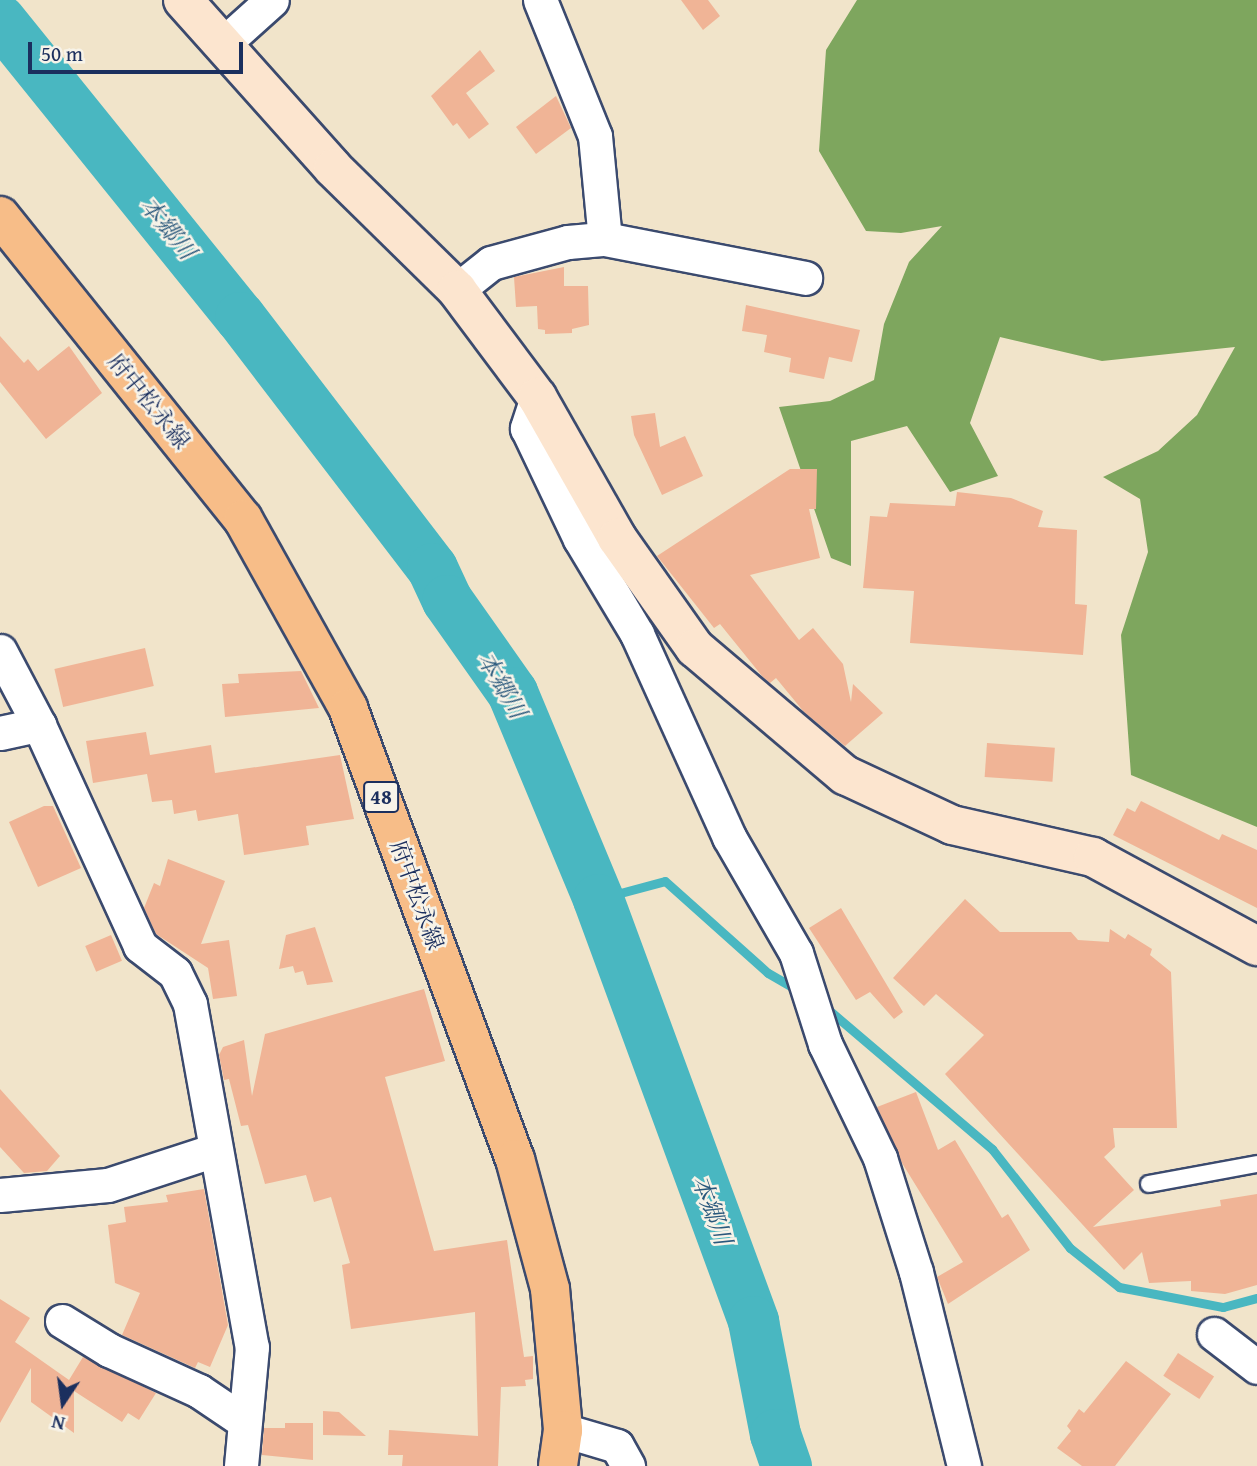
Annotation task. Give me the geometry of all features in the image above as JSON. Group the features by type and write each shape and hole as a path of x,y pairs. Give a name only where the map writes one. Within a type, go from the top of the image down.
{"main road":[{"name":"府中松永線","path":"0,216 243,519 348,708 515,1159 550,1289 561,1448"}],"street":[{"path":"183,0 333,168 457,290 537,397 617,538 695,648 845,775 952,825 1093,857 1257,946"},
{"path":"222,44 272,0"},
{"path":"540,0 595,136 605,239"},
{"path":"457,290 491,263 568,242 605,239 805,278"},
{"path":"537,397 527,428 580,539 637,634 729,837 796,953 825,1044 880,1158 916,1272 964,1466"},
{"path":"0,651 39,725 140,946 174,973 190,1004 252,1347 241,1466"},
{"path":"0,733 39,725"},
{"path":"0,1195 108,1185 215,1150"},
{"path":"62,1321 109,1350 199,1391 245,1422"},
{"path":"1214,1334 1257,1367"},
{"path":"561,1448 617,1446 628,1466"}],"lane":[{"path":"1149,1184 1257,1164"}],"green space":[{"path":"857,0 1257,0 1257,827 1131,775 1121,635 1148,552 1140,499 1103,477 1158,451 1197,415 1235,347 1102,361 1000,337 970,423 998,476 950,492 907,426 851,441 851,566 831,558 779,407 830,401 874,380 884,324 909,262 942,226 901,233 866,231 819,151 826,50"}],"building":[{"path":"681,0 708,0 720,16 703,30"},
{"path":"480,50 495,71 466,93 489,124 469,139 457,123 453,126 431,96"},
{"path":"556,96 571,128 536,154 516,127"},
{"path":"564,267 564,286 588,286 589,325 572,329 572,333 545,334 545,330 538,329 537,306 516,307 514,277"},
{"path":"746,305 860,330 852,362 829,357 824,379 789,372 791,358 764,352 767,335 742,331"},
{"path":"0,336 24,363 28,359 38,371 69,346 102,393 46,439 0,382"},
{"path":"655,413 660,447 685,436 703,476 662,495 634,435 631,416"},
{"path":"790,469 817,469 816,509 809,509 820,558 750,575 799,640 813,628 843,664 851,702 853,684 883,713 845,746 804,712 776,678 770,683 762,676 720,624 714,628 657,556"},
{"path":"957,492 1011,498 1043,511 1038,527 1077,530 1075,604 1087,605 1083,655 910,643 914,591 863,588 870,516 887,517 890,503 955,506"},
{"path":"145,648 154,686 63,707 54,669"},
{"path":"301,671 319,708 225,717 222,684 239,683 238,674"},
{"path":"146,732 150,755 211,745 215,773 340,755 354,819 306,826 309,845 244,855 238,814 198,821 196,810 174,814 172,800 152,802 147,774 93,783 86,741"},
{"path":"987,743 1055,748 1052,782 985,777"},
{"path":"1141,801 1219,840 1222,834 1257,850 1257,908 1113,835 1127,808 1135,812"},
{"path":"44,806 53,806 81,868 38,887 9,822"},
{"path":"168,859 225,881 201,944 229,940 237,996 213,999 208,968 156,934 144,908 154,883 160,886"},
{"path":"965,899 1000,932 1071,932 1078,940 1109,942 1110,929 1125,939 1128,934 1152,949 1150,955 1171,972 1177,1128 1113,1128 1115,1147 1104,1157 1134,1190 1093,1227 1221,1206 1220,1200 1257,1194 1257,1285 1225,1294 1191,1291 1191,1281 1149,1283 1142,1252 1124,1270 945,1074 984,1035 936,994 924,1006 893,978"},
{"path":"841,908 903,1012 894,1019 870,992 856,1000 809,928"},
{"path":"315,927 333,982 307,985 303,971 295,973 293,966 279,969 286,935"},
{"path":"111,935 122,961 96,972 85,946"},
{"path":"424,989 445,1061 385,1077 434,1251 507,1240 524,1357 533,1356 533,1379 525,1380 526,1386 501,1387 498,1466 402,1466 403,1455 388,1455 389,1430 478,1436 475,1312 351,1329 342,1265 350,1263 331,1197 314,1202 306,1175 265,1184 248,1125 241,1126 229,1079 224,1080 219,1055 223,1047 244,1040 252,1096 265,1034"},
{"path":"0,1089 60,1156 47,1171 24,1173 0,1147"},
{"path":"916,1092 938,1150 955,1140 1002,1218 1008,1214 1030,1250 948,1304 937,1277 963,1262 902,1163 877,1107"},
{"path":"204,1189 228,1325 210,1367 198,1362 195,1368 122,1335 140,1293 115,1283 108,1225 126,1222 124,1207 168,1202 166,1195"},
{"path":"0,1299 30,1318 15,1342 69,1380 83,1357 156,1393 139,1420 128,1413 122,1422 74,1391 74,1433 31,1402 31,1368 0,1423"},
{"path":"1178,1353 1214,1376 1199,1399 1163,1376"},
{"path":"1126,1361 1171,1394 1115,1466 1082,1466 1057,1448 1071,1431 1067,1426 1079,1409 1084,1413"},
{"path":"323,1411 339,1412 366,1436 323,1435"},
{"path":"285,1423 313,1423 313,1460 262,1455 264,1428 285,1428"}],"waterway":[{"name":"本郷川","path":"0,20 240,317 432,568 447,600 512,692 598,899 753,1321 775,1434 786,1466"},
{"path":"598,899 665,881 768,973 797,990"},
{"path":"824,1006 992,1149 1070,1248 1119,1287 1223,1307 1257,1298"}]}
